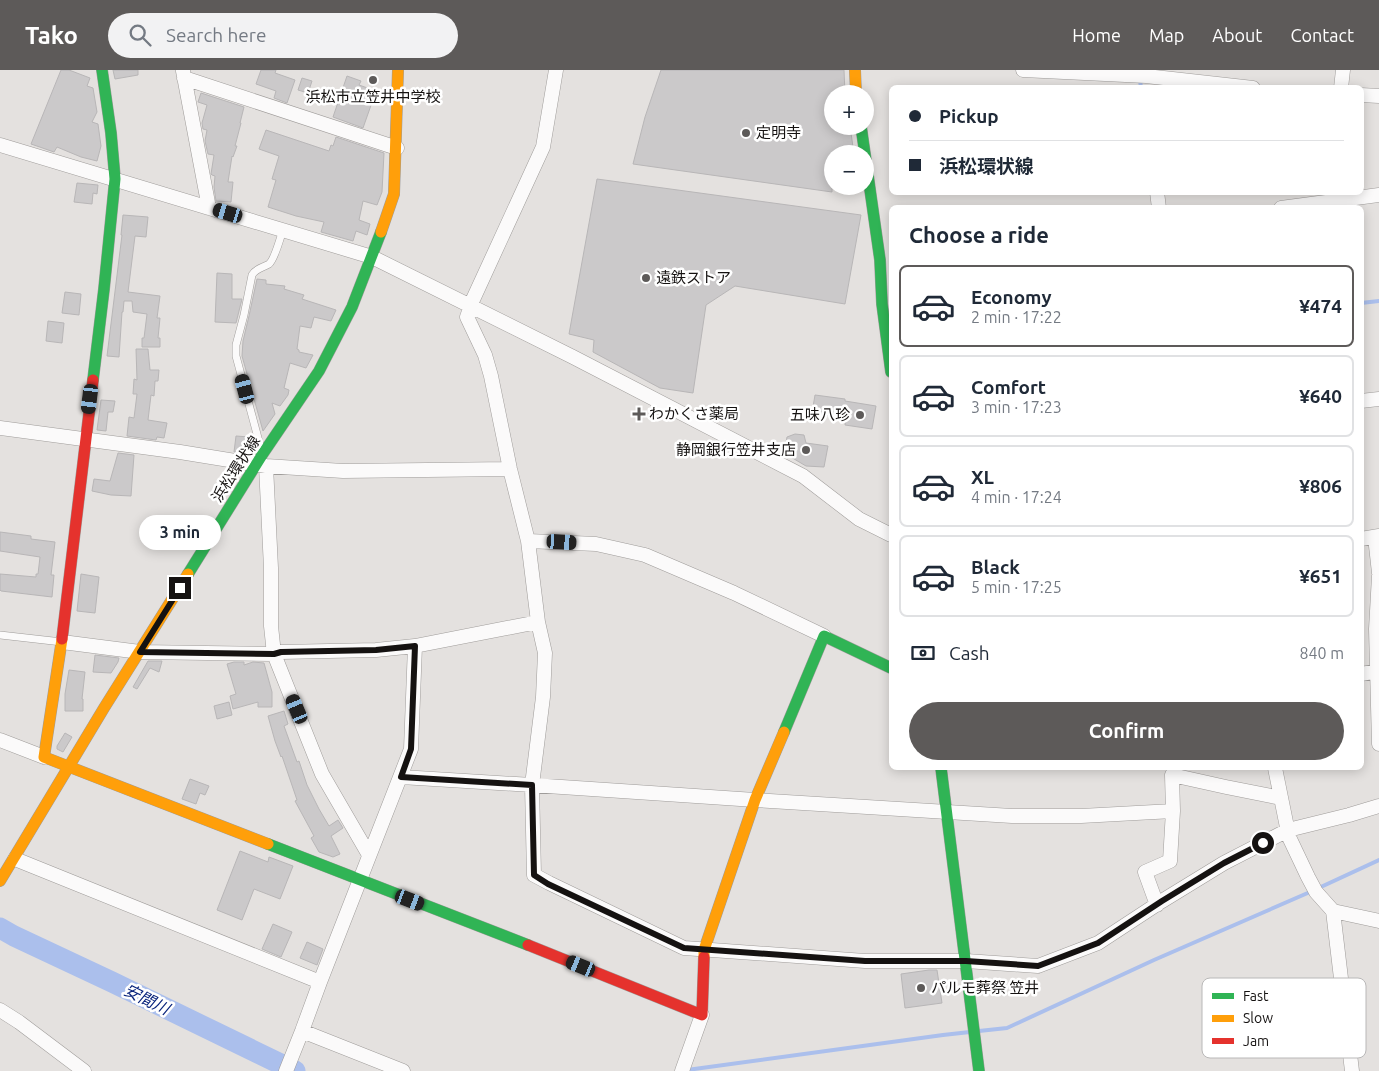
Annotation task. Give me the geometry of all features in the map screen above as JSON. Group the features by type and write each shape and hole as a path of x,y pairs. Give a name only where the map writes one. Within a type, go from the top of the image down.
{"street":[{"path":"44,757 62,642 104,289 115,179 102,70"},
{"name":"浜松環状線","path":"0,881 140,652 319,371 352,307 384,228 394,194 398,70"},
{"path":"556,70 544,148 466,317 485,355 491,376 510,469 528,541 538,622 546,653 543,697 532,785 534,875 548,884 684,948 865,961 966,961 1038,966 1098,943 1224,863 1288,830 1349,816 1379,806"},
{"path":"855,70 856,85"},
{"path":"1023,70 1146,78 1194,76 1238,85"},
{"path":"1341,85 1343,70"},
{"path":"183,74 209,208"},
{"path":"183,74 396,148"},
{"path":"1364,95 1379,96"},
{"path":"863,135 885,260 882,304 889,357"},
{"path":"0,145 372,257 573,357 803,476 859,518 889,534"},
{"path":"1304,205 1379,195"},
{"path":"1364,402 1379,399"},
{"path":"0,428 343,471 510,469"},
{"path":"261,462 271,568 274,654 322,774 370,855"},
{"path":"1372,537 1379,574 1376,629 1379,744"},
{"path":"528,541 596,544 645,554 734,593 889,667"},
{"path":"62,642 140,652 274,654 281,652 376,650 415,646 538,622"},
{"path":"682,1071 702,1015 704,950 755,800 824,636"},
{"path":"288,1066 411,749 415,646"},
{"path":"1364,673 1378,671"},
{"path":"0,740 477,925 702,1015"},
{"path":"941,770 948,811 979,1071"},
{"path":"1275,770 1289,836 1315,891 1333,910 1379,921"},
{"path":"1157,905 1145,872 1170,861 1173,812 1168,771 1226,787 1281,798"},
{"path":"401,777 1012,816 1173,812"},
{"path":"15,858 320,982"},
{"path":"1333,910 1341,978"},
{"path":"0,1010 84,1071"},
{"path":"302,1031 403,1071"},
{"path":"1350,1058 1352,1071"}],"lane":[{"path":"261,462 236,356 236,345 252,275 255,270 272,261 283,230"},
{"path":"0,635 62,642"}],"building":[{"path":"61,70 69,70 90,78 87,86 93,88 97,112 92,122 98,124 101,146 97,161 81,157 57,147 54,152 31,144"},
{"path":"113,70 138,70 138,75 115,79"},
{"path":"261,70 276,70 275,73 295,80 287,103 274,98 276,91 256,84"},
{"name":"定明寺","path":"661,70 844,70 845,85 824,85 824,135 851,135 853,145 824,145 824,191 633,164 645,117"},
{"path":"347,76 361,81 359,85 376,91 363,128 333,117"},
{"path":"302,78 312,81 308,93 298,90"},
{"path":"201,93 244,107 235,146 237,146 232,156 228,182 233,182 231,202 216,201 215,176 211,174 214,155 208,154 205,141 207,130 203,129 202,123 207,105 198,102"},
{"path":"266,130 329,151 336,137 384,153 382,192 377,205 363,201 359,220 370,224 367,235 356,231 353,241 321,232 324,222 268,207 276,180 272,179 279,156 259,149"},
{"path":"597,179 861,215 845,304 735,286 706,305 693,393 660,388 593,352 594,340 569,334"},
{"path":"77,183 98,185 97,194 93,193 92,204 74,202"},
{"path":"123,215 148,217 146,237 135,236 128,292 160,296 157,318 160,318 158,338 160,338 160,347 142,347 147,314 133,312 132,301 124,301 119,357 107,356"},
{"path":"217,273 232,274 232,299 242,299 236,323 215,322"},
{"path":"257,279 266,280 266,284 285,286 284,289 304,295 302,299 336,310 331,321 314,317 311,328 300,326 297,349 299,352 313,355 306,368 290,363 284,388 289,390 288,395 280,406 272,403 275,414 263,431 242,356 243,341"},
{"path":"65,292 81,294 79,315 62,313"},
{"path":"48,321 64,323 62,343 46,341"},
{"path":"136,349 148,349 150,370 159,370 158,381 155,381 154,396 151,395 148,420 167,423 164,438 157,437 156,440 127,436 129,417 134,418 137,394 133,394 134,379 137,380"},
{"path":"815,395 876,406 872,429 845,425 846,418 812,413"},
{"path":"101,400 115,401 113,412 108,412 106,431 97,430"},
{"name":"静岡銀行笠井支店","path":"795,434 804,435 806,443 828,446 824,467 806,466 784,453 787,437"},
{"path":"236,436 249,437 247,454 234,452"},
{"path":"118,453 134,455 131,496 111,495 92,491 94,479 110,481"},
{"path":"0,532 31,536 31,539 55,542 51,575 54,575 52,597 0,590 0,574 36,577 40,557 0,551"},
{"path":"81,574 99,577 95,613 77,611"},
{"path":"95,655 119,658 111,673 93,672"},
{"path":"148,661 162,661 159,672 150,668 137,689 133,687"},
{"path":"244,662 244,665 253,662 264,663 272,692 272,707 258,707 258,702 233,709 230,696 236,694 227,664"},
{"path":"69,670 85,672 82,699 83,711 65,711 65,694"},
{"path":"229,702 232,715 217,719 214,706"},
{"path":"284,711 288,724 284,726 297,762 299,761 307,785 319,809 329,826 338,820 343,828 331,836 340,854 333,857 319,852 311,838 314,836 295,801 297,800 275,741 268,716"},
{"path":"65,733 72,737 63,752 57,749 57,746"},
{"path":"190,779 209,786 205,795 200,793 196,804 182,799"},
{"path":"240,851 268,862 269,857 293,866 280,899 254,889 242,920 217,910"},
{"path":"273,924 292,932 281,957 262,949"},
{"path":"307,942 323,949 317,965 300,958"},
{"name":"パルモ葬祭 笠井","path":"937,970 942,1003 905,1008 901,974"}],"waterway":[{"path":"1140,80 1141,85"},
{"path":"1364,303 1379,301"},
{"path":"979,1031 1007,1028 1379,860"},
{"name":"安間川","path":"0,928 295,1071"},
{"path":"687,1070 970,1032"}],"traffic: fast":[{"path":"93,380 115,179 102,70"},
{"path":"862,135 880,260 882,304 889,357"},
{"path":"188,574 262,455 319,371 352,307 381,232"},
{"path":"784,732 824,636 889,667"},
{"path":"941,770 979,1071"},
{"path":"268,844 528,945"}],"traffic: slow":[{"path":"381,232 394,194 398,70"},
{"path":"855,70 856,85"},
{"path":"0,881 104,708 188,574"},
{"path":"62,639 44,757 268,844"},
{"path":"704,957 704,950 755,800 784,732"}],"traffic: jam":[{"path":"62,639 93,380"},
{"path":"528,945 702,1015 704,957"}],"place":[{"name":"浜松市立笠井中学校","path":"373,80"},
{"name":"定明寺","path":"746,133"},
{"name":"遠鉄ストア","path":"646,278"},
{"name":"わかくさ薬局","path":"639,414"},
{"name":"五味八珍","path":"860,415"},
{"name":"静岡銀行笠井支店","path":"806,450"},
{"name":"パルモ葬祭 笠井","path":"921,988"}],"route":[{"path":"180,588 140,652 274,654 281,652 376,650 415,646 411,749 401,777 532,785 534,875 548,884 684,948 865,961 966,961 1038,966 1098,943 1224,863 1263,843"}]}
